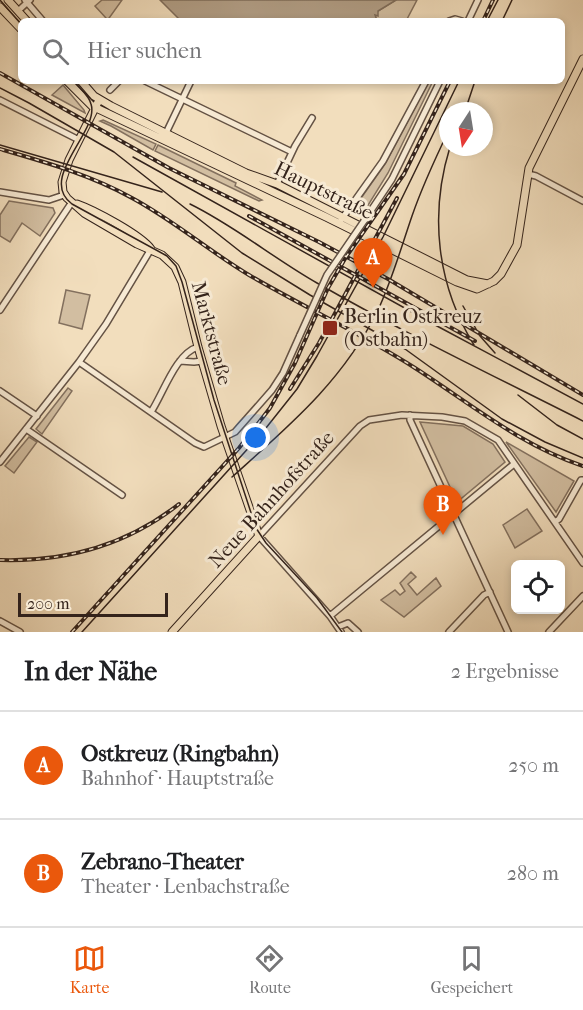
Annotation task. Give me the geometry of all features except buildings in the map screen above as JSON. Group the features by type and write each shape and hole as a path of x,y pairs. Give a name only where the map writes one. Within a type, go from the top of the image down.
{"main road":[{"path":"8,0 24,18"},
{"path":"0,7 18,26"},
{"path":"528,174 530,165 579,75 583,59"},
{"name":"Hauptstraße","path":"69,84 81,98 95,108 273,192 341,220"},
{"name":"Hauptstraße","path":"84,84 99,100 246,172 277,184 467,287 477,289 496,279 503,272 518,243 528,174"},
{"path":"64,195 63,178 69,160 99,100"},
{"path":"273,192 277,184"},
{"name":"Marktstraße","path":"64,195 84,213 137,244 169,259 177,269 225,438 259,536"},
{"name":"Neue Bahnhofstraße","path":"172,632 259,536"}],"street":[{"path":"469,18 478,0"},
{"path":"18,11 27,1 41,18"},
{"path":"110,90 116,84"},
{"path":"151,84 292,152"},
{"path":"166,133 189,84"},
{"path":"341,220 383,161 424,84"},
{"path":"79,362 195,443 204,447 235,432 276,386 327,275 392,179 439,84"},
{"path":"0,100 79,140"},
{"path":"277,184 312,118"},
{"path":"528,174 583,201"},
{"path":"0,192 49,200 64,195"},
{"path":"0,310 72,202"},
{"path":"0,462 106,324 151,249"},
{"path":"151,412 180,361 191,349 198,347"},
{"path":"180,361 202,361"},
{"path":"0,391 37,416"},
{"path":"410,415 414,430 508,632"},
{"name":"Neue Bahnhofstraße","path":"259,536 363,423 384,417 410,415 465,421 498,440 583,563"},
{"path":"26,429 122,495"},
{"path":"330,616 514,464"},
{"path":"555,522 582,480"},
{"path":"259,536 340,630 348,623 356,630"},
{"path":"449,632 484,595 490,592"},
{"path":"549,632 583,596"},
{"path":"1,623 20,632"}],"shaded area":[{"path":"102,0 122,0 109,18 106,18 95,6"},
{"path":"160,0 396,0 378,11 376,18 178,18"},
{"path":"396,0 417,0 408,18 376,18 378,11"},
{"path":"427,84 432,84 388,173 367,207 359,201 385,164"},
{"path":"63,85 84,110 85,113 52,95"},
{"path":"103,120 156,144 153,150 100,121"},
{"path":"158,145 236,183 235,186 262,200 259,201 155,151"},
{"path":"9,201 53,208 55,213 40,236 22,223 10,242 0,236 0,215"},
{"path":"66,290 90,295 82,329 59,323"},
{"path":"68,388 72,391 42,434 36,429"},
{"path":"420,422 463,426 493,444 505,462 457,502"},
{"path":"29,437 37,442 14,473 5,466"},
{"path":"506,442 574,481 556,512"},
{"path":"527,509 542,531 515,548 503,525"},
{"path":"411,572 416,577 408,584 417,595 436,578 441,586 404,617 381,600 395,590 400,595 405,591 400,583"}],"tram line":[{"path":"0,0 18,21"},
{"path":"489,18 498,0"},
{"path":"503,18 512,0"},
{"path":"77,84 90,101 91,115 65,168 61,181 63,193 72,204 167,256 176,266 214,400 256,528 266,543 317,598 342,632"},
{"path":"82,632 262,433 297,389 383,237 458,84"},
{"path":"468,102 474,84"},
{"path":"0,88 114,152 242,253 405,349 502,419 545,442 583,458"},
{"path":"0,145 162,192"},
{"path":"232,477 313,401 331,381 364,335 383,299 420,194 439,152"},
{"path":"448,156 440,198 440,249 452,298 461,322 474,345"},
{"path":"133,157 437,326 583,404"},
{"path":"190,204 350,301 583,421"},
{"path":"463,306 480,336 495,353"},
{"path":"518,395 557,425 583,439"}],"railway":[{"path":"484,18 493,0"},
{"path":"0,73 18,83"},
{"path":"20,84 169,168 319,242 388,279 583,395"},
{"path":"72,632 239,448 270,408 295,363 328,288 346,257 404,174 449,84"},
{"path":"0,149 84,176 132,198 249,275 395,356 496,423 538,447 583,466"},
{"path":"290,389 319,343 397,198"},
{"path":"249,216 475,341"},
{"path":"0,560 48,558 95,548 138,530 179,504"}],"place":[{"name":"Ostkreuz (Ringbahn)","path":"373,288"},
{"name":"Berlin Ostkreuz (Ostbahn)","path":"330,328"},
{"name":"Zebrano-Theater","path":"443,535"}]}
